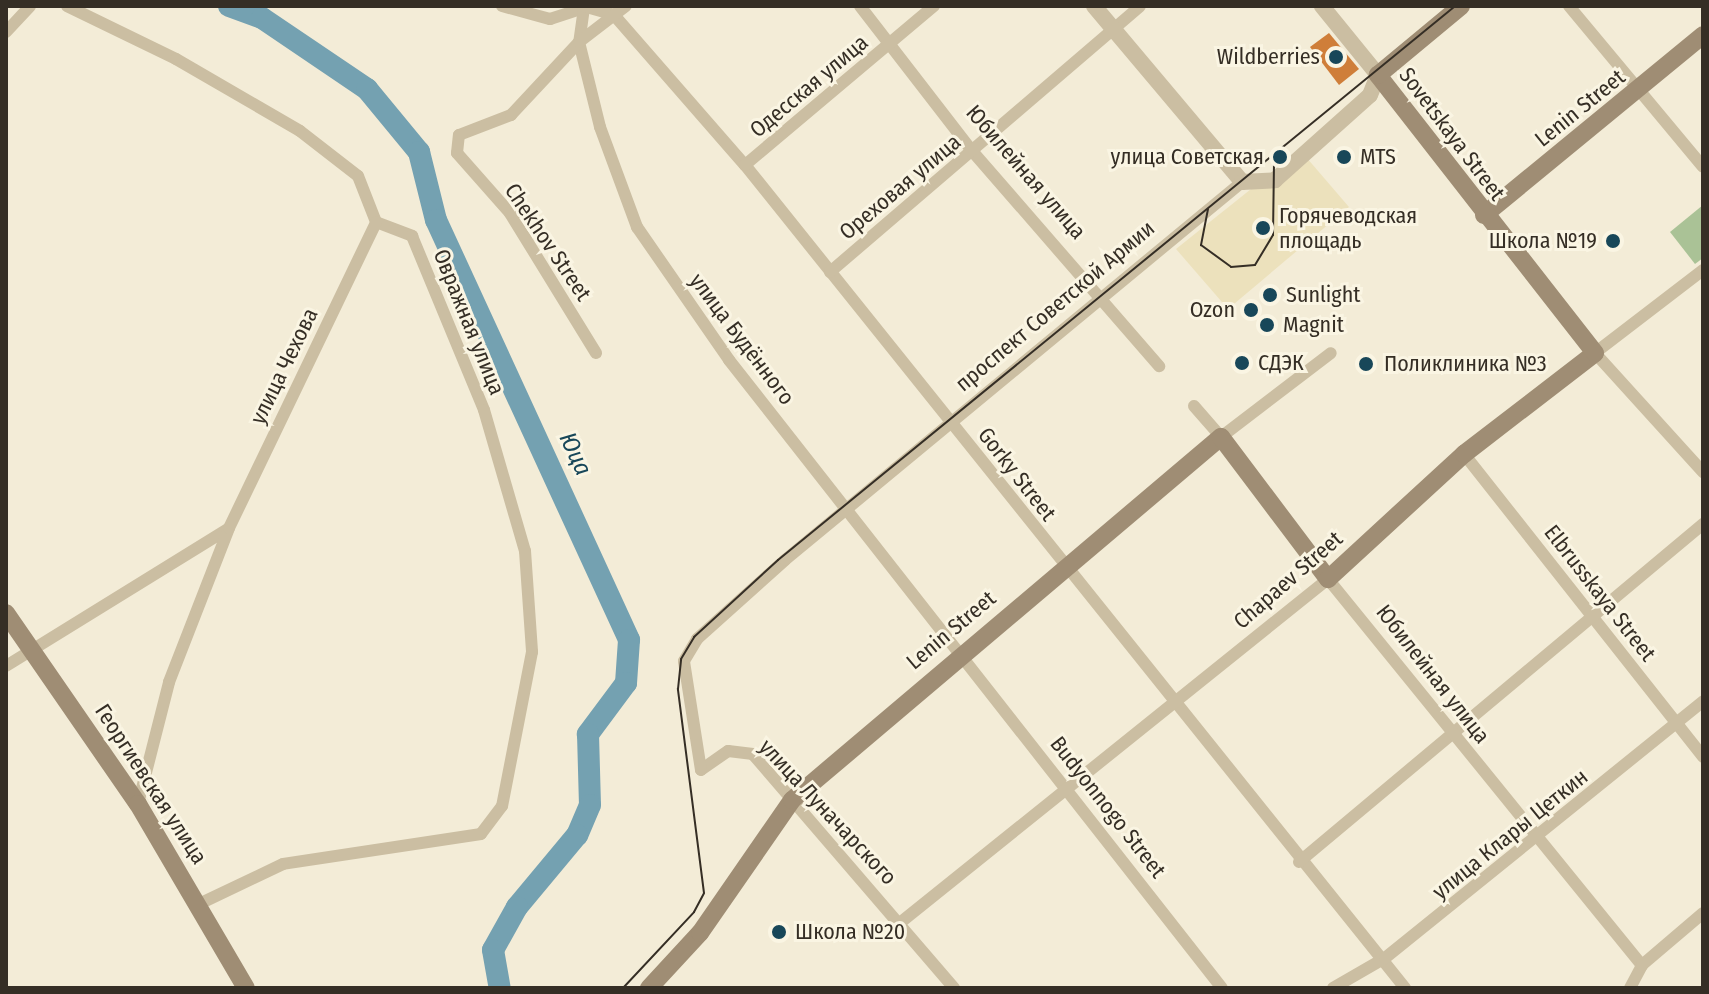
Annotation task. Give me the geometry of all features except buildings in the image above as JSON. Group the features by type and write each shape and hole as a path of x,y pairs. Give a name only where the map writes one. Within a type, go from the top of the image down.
{"main road":[{"name":"проспект Советской Армии","path":"1378,75 1461,6"},
{"name":"Lenin Street","path":"1484,215 1639,91 1703,35"},
{"name":"Sovetskaya Street","path":"1378,75 1484,215 1595,353"},
{"name":"Chapaev Street","path":"1328,579 1464,454 1595,353"},
{"name":"Lenin Street","path":"649,988 700,933 792,800 961,651 1221,437"},
{"name":"Юбилейная улица","path":"1221,437 1328,579"},
{"name":"Георгиевская улица","path":"6,613 138,804 246,988"}],"street":[{"path":"6,32 30,6"},
{"path":"67,6 176,59 300,131 358,176 376,222"},
{"path":"502,6 550,19 583,7 614,15"},
{"name":"Chekhov Street","path":"596,353 510,213 457,153 459,135 511,115 579,42 626,6"},
{"name":"Юбилейная улица","path":"860,6 973,152 1103,297 1159,366"},
{"name":"Одесская улица","path":"745,165 934,6"},
{"path":"1094,6 1242,182"},
{"name":"Ореховая улица","path":"830,272 1140,6"},
{"name":"Sovetskaya Street","path":"1322,6 1378,75"},
{"path":"1569,6 1703,167"},
{"name":"улица Будённого","path":"583,7 579,42 600,127 637,227 729,360 961,651"},
{"name":"Gorky Street","path":"614,15 745,165 1299,862 1385,958 1405,988"},
{"name":"проспект Советской Армии","path":"684,661 697,639 848,509 1242,182 1275,180 1370,95 1378,75"},
{"name":"улица Чехова","path":"138,804 169,682 229,528 376,222"},
{"name":"Овражная улица","path":"199,904 283,864 481,834 502,806 532,652 525,551 484,410 412,236 376,222"},
{"name":"Chapaev Street","path":"1595,353 1703,270"},
{"name":"Lenin Street","path":"1221,437 1331,353"},
{"name":"Sovetskaya Street","path":"1595,353 1703,472"},
{"name":"Юбилейная улица","path":"1194,406 1221,437"},
{"name":"Elbrusskaya Street","path":"1464,454 1591,619 1703,757"},
{"path":"1299,862 1703,524"},
{"path":"6,666 35,652 229,528"},
{"name":"Юбилейная улица","path":"1328,579 1536,841 1642,965"},
{"name":"Chapaev Street","path":"901,922 1176,707 1328,579"},
{"name":"Budyonnogo Street","path":"961,651 1222,988"},
{"name":"улица Луначарского","path":"684,661 701,770 742,748 901,922 954,988"},
{"name":"улица Клары Цеткин","path":"1333,988 1385,958 1536,841 1703,701"},
{"path":"1630,988 1642,965 1703,913"}],"green space":[{"path":"1703,205 1703,258 1695,264 1670,232"}],"shaded area":[{"name":"Горячеводская площадь","path":"1300,150 1349,207 1228,309 1176,249"}],"waterway":[{"name":"Юца","path":"229,6 262,18 367,89 419,152 436,220 629,640 626,683 588,734 590,805 577,835 517,907 493,950 500,988"}],"tram line":[{"path":"623,988 694,912 704,893 678,689 681,659 694,637 778,560 1455,6"},
{"path":"1208,209 1201,245 1231,267 1255,265 1273,235 1274,161"}],"place":[{"name":"Wildberries","path":"1336,57"},
{"name":"улица Советская","path":"1280,157"},
{"name":"MTS","path":"1344,157"},
{"name":"Горячеводская площадь","path":"1263,228"},
{"name":"Школа №19","path":"1613,241"},
{"name":"Sunlight","path":"1270,295"},
{"name":"Ozon","path":"1251,310"},
{"name":"Magnit","path":"1267,325"},
{"name":"СДЭК","path":"1242,363"},
{"name":"Поликлиника №3","path":"1366,364"},
{"name":"Школа №20","path":"779,932"}]}
